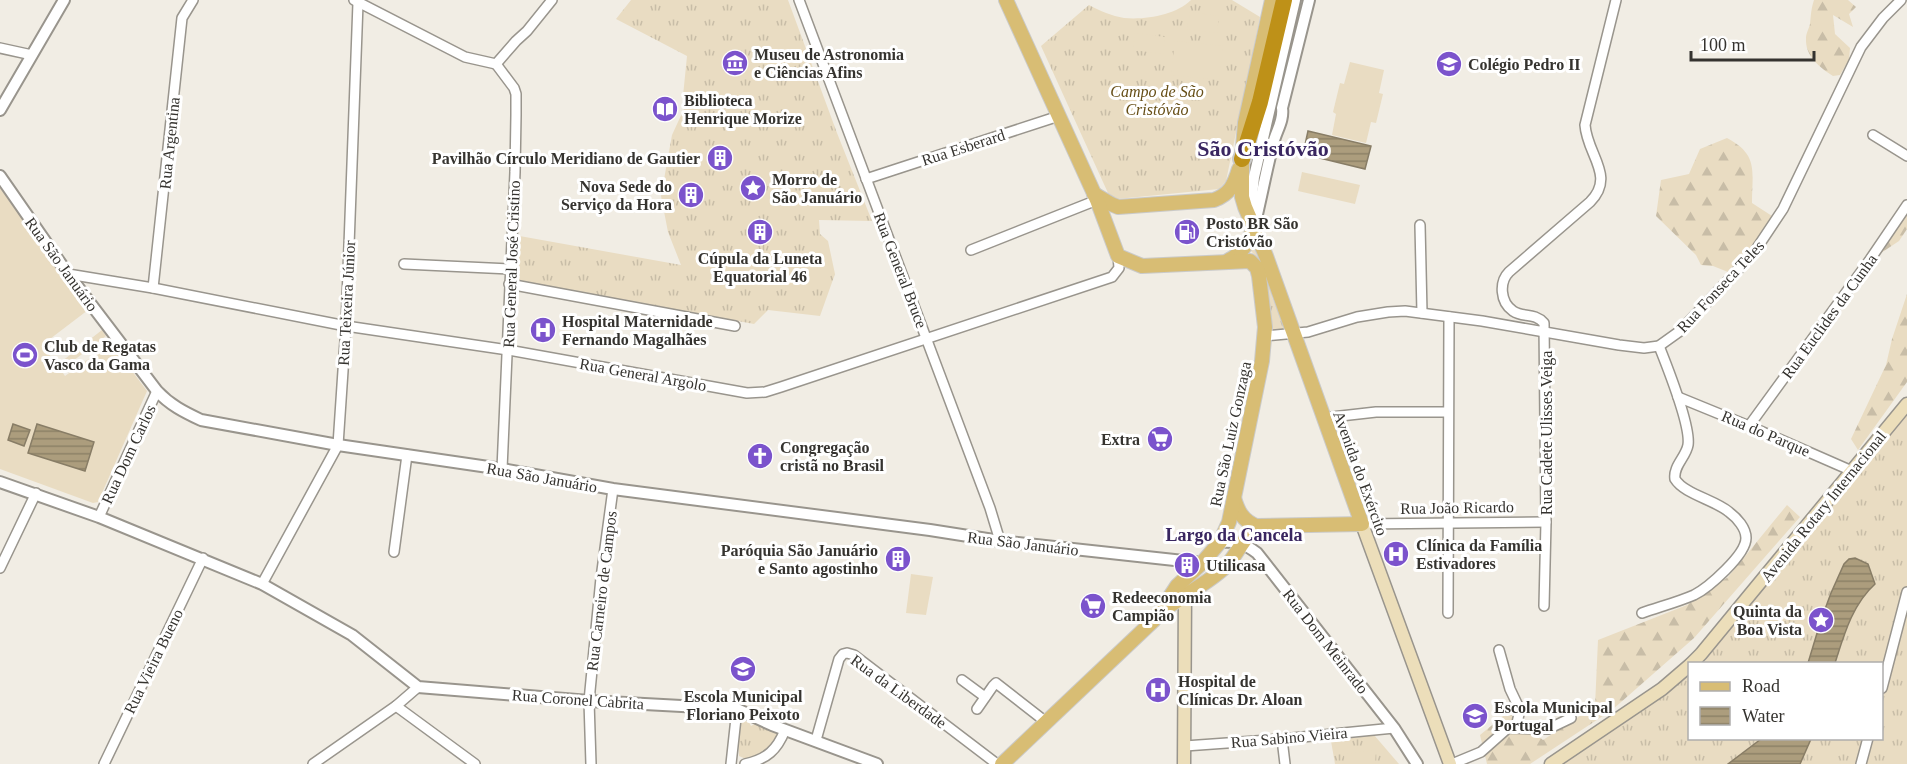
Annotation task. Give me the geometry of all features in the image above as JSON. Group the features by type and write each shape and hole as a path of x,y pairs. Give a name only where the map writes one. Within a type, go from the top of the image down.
{"highway":[{"path":"1242,159 1260,102 1284,0"}],"main road":[{"path":"1006,0 1096,197 1118,256 1142,266 1228,261 1237,256 1245,246 1254,227 1242,197 1245,123 1272,0"},
{"path":"1096,197 1118,207 1214,200 1230,191 1235,183 1242,159"},
{"name":"Avenida do Exército","path":"1254,227 1451,764"},
{"name":"Rua São Luiz Gonzaga","path":"1002,764 1160,612 1177,586 1202,563 1220,542 1229,522 1262,361 1264,336 1257,268 1248,260 1228,261"},
{"name":"Avenida Rotary Internacional","path":"1692,662 1907,404"},
{"path":"1234,498 1238,510 1246,520 1260,527"},
{"name":"Rua João Ricardo","path":"1260,527 1362,524"},
{"path":"1160,612 1227,565 1253,530 1260,527"},
{"path":"1184,764 1185,594 1202,563"},
{"name":"Avenida Rotary Internacional","path":"1551,764 1655,695 1688,666"}],"street":[{"path":"0,110 64,0"},
{"name":"Rua Argentina","path":"153,288 182,18 193,0"},
{"path":"355,1 465,57 496,64 552,0"},
{"name":"Rua General Bruce","path":"799,0 990,508 1000,541"},
{"path":"1254,227 1252,186 1295,0"},
{"path":"1254,227 1275,137 1283,116 1282,108 1309,0"},
{"path":"1545,333 1544,323 1540,319 1513,311 1503,292 1503,282 1509,272 1590,202 1601,189 1602,180 1585,132 1585,125 1616,0"},
{"name":"Rua Fonseca Teles","path":"1659,346 1680,331 1753,254 1772,228 1861,47 1883,18 1902,0"},
{"name":"Rua Teixeira Júnior","path":"262,584 338,445 346,327 355,1"},
{"path":"0,48 32,55"},
{"name":"Rua General José Cristino","path":"496,64 516,94 515,172 502,469"},
{"name":"Rua Esberard","path":"866,179 1059,116"},
{"path":"1873,135 1907,156"},
{"name":"Rua São Januário","path":"0,176 68,274 157,392 182,412 201,420 338,445 502,469 613,489 1000,541 1202,563"},
{"path":"971,250 1096,197"},
{"name":"Rua Euclides da Cunha","path":"1749,426 1907,205"},
{"path":"1420,225 1422,313"},
{"name":"Rua General Argolo","path":"68,274 153,288 346,327 508,350 747,393 765,392 781,387 1112,277 1119,268 1118,256"},
{"path":"404,264 510,269"},
{"path":"509,284 735,326"},
{"path":"1264,336 1308,332 1357,317 1388,312 1422,313 1619,345 1644,348 1659,346 1678,397 1689,440 1676,470 1675,479 1682,486 1719,504 1729,512 1743,528 1746,538 1741,551 1734,560 1706,588 1694,595 1642,613"},
{"path":"1448,613 1449,317"},
{"name":"Rua Cadete Ulisses Veiga","path":"1544,606 1545,333"},
{"name":"Rua Dom Carlos","path":"99,517 157,392"},
{"name":"Rua do Parque","path":"1678,397 1852,471"},
{"path":"1323,418 1377,412 1448,412"},
{"path":"394,552 407,455"},
{"path":"0,482 99,517 262,584 352,635 418,687 396,706 313,764"},
{"name":"Rua Carneiro de Campos","path":"591,764 589,701 601,578 613,489"},
{"path":"0,568 36,493"},
{"name":"Rua João Ricardo","path":"1362,524 1546,522"},
{"path":"1220,542 1242,543"},
{"name":"Rua Dom Meinrado","path":"1242,543 1257,553 1394,728 1417,764"},
{"name":"Rua Vieira Bueno","path":"104,764 203,558"},
{"path":"1883,681 1907,592"},
{"path":"1499,650 1510,689 1520,710 1516,727"},
{"name":"Rua da Liberdade","path":"816,740 839,659 847,652 997,764"},
{"path":"962,680 985,697"},
{"path":"977,709 996,684 1046,722"},
{"name":"Rua Coronel Cabrita","path":"418,687 589,701 737,709"},
{"path":"396,706 475,764"},
{"path":"731,764 737,709 785,730 877,764"},
{"path":"1451,764 1481,752 1508,728 1548,729 1571,718"},
{"name":"Rua Sabino Vieira","path":"1185,746 1394,728"},
{"path":"745,764 767,755 780,743 785,730"},
{"path":"1282,739 1285,764"},
{"path":"1861,764 1867,740"}],"green space":[{"path":"631,0 788,0 872,221 819,220 820,234 828,241 835,274 820,316 768,310 754,324 512,279 514,235 681,265 668,232 661,196 672,135 689,98 683,96 687,56 616,19"},
{"name":"Campo de São Cristóvão","path":"1191,0 1232,0 1260,17 1226,181 1219,189 1117,199 1108,193 1041,46 1089,5 1120,17 1142,18 1169,13"},
{"path":"1814,0 1848,0 1856,7 1849,14 1853,27 1833,15 1835,34 1850,48 1849,60 1840,75 1833,76 1810,56 1806,36"},
{"path":"1190,12 1219,16 1217,33 1187,29"},
{"path":"1135,33 1165,37 1163,54 1133,50"},
{"path":"1175,41 1223,46 1219,80 1171,75"},
{"path":"1350,62 1384,70 1379,93 1383,94 1376,123 1371,122 1366,143 1332,135 1336,114 1333,112 1340,83 1344,84"},
{"path":"1727,138 1737,144 1749,158 1753,173 1752,203 1772,216 1751,252 1728,272 1713,266 1701,265 1696,255 1656,216 1661,180 1689,174 1700,149"},
{"path":"1302,172 1360,185 1355,204 1298,191"},
{"name":"Club de Regatas Vasco da Gama","path":"0,188 88,310 42,345 57,365 102,330 106,336 61,370 65,376 111,343 147,391 98,502 93,503 0,469"},
{"path":"1907,202 1907,229 1899,241 1869,261"},
{"path":"1253,242 1264,264 1272,297 1283,323 1283,331 1272,331 1262,265 1248,248"},
{"path":"1907,294 1907,382 1858,450 1851,439 1886,365"},
{"name":"Quinta da Boa Vista","path":"1907,413 1907,764 1563,764 1670,691 1688,675 1688,740 1883,740 1883,662 1700,662"},
{"path":"1787,505 1800,517 1694,638 1612,710 1530,764 1487,764 1480,735 1508,712 1543,740 1595,706 1598,640 1687,605 1728,577"},
{"path":"911,574 933,577 926,615 906,613"},
{"path":"746,717 751,726 758,722 777,730 780,734 767,751 748,760 739,756 738,741 741,719"},
{"path":"1374,735 1399,764 1335,764 1331,741"},
{"path":"1376,750 1375,764 1345,764 1344,754"}],"water":[{"path":"1308,131 1371,146 1365,169 1303,154"},
{"path":"13,424 30,430 24,446 8,440"},
{"path":"37,424 94,442 85,471 28,453"},
{"path":"1855,558 1868,564 1875,584 1860,601 1835,662 1808,662 1831,593 1844,564 1849,559"},
{"path":"1760,740 1811,740 1800,764 1728,764"}],"place":[{"name":"Museu de Astronomia e Ciências Afins","path":"735,63"},
{"name":"Colégio Pedro II","path":"1449,64"},
{"name":"Biblioteca Henrique Morize","path":"665,109"},
{"name":"Pavilhão Círculo Meridiano de Gautier","path":"720,158"},
{"name":"Morro de São Januário","path":"753,188"},
{"name":"Nova Sede do Serviço da Hora","path":"691,195"},
{"name":"Cúpula da Luneta Equatorial 46","path":"760,232"},
{"name":"Posto BR São Cristóvão","path":"1187,232"},
{"name":"Hospital Maternidade Fernando Magalhães","path":"543,330"},
{"name":"Club de Regatas Vasco da Gama","path":"25,355"},
{"name":"Extra","path":"1160,439"},
{"name":"Congregação cristã no Brasil","path":"760,456"},
{"name":"Clínica da Família Estivadores","path":"1396,554"},
{"name":"Paróquia São Januário e Santo agostinho","path":"898,559"},
{"name":"Utilicasa","path":"1187,565"},
{"name":"Redeeconomia Campião","path":"1093,606"},
{"name":"Quinta da Boa Vista","path":"1821,620"},
{"name":"Escola Municipal Floriano Peixoto","path":"743,669"},
{"name":"Hospital de Clínicas Dr. Aloan","path":"1158,690"},
{"name":"Escola Municipal Portugal","path":"1475,716"}],"district":[{"name":"São Cristóvão","path":"1263,148"},
{"name":"Largo da Cancela","path":"1234,535"}]}
